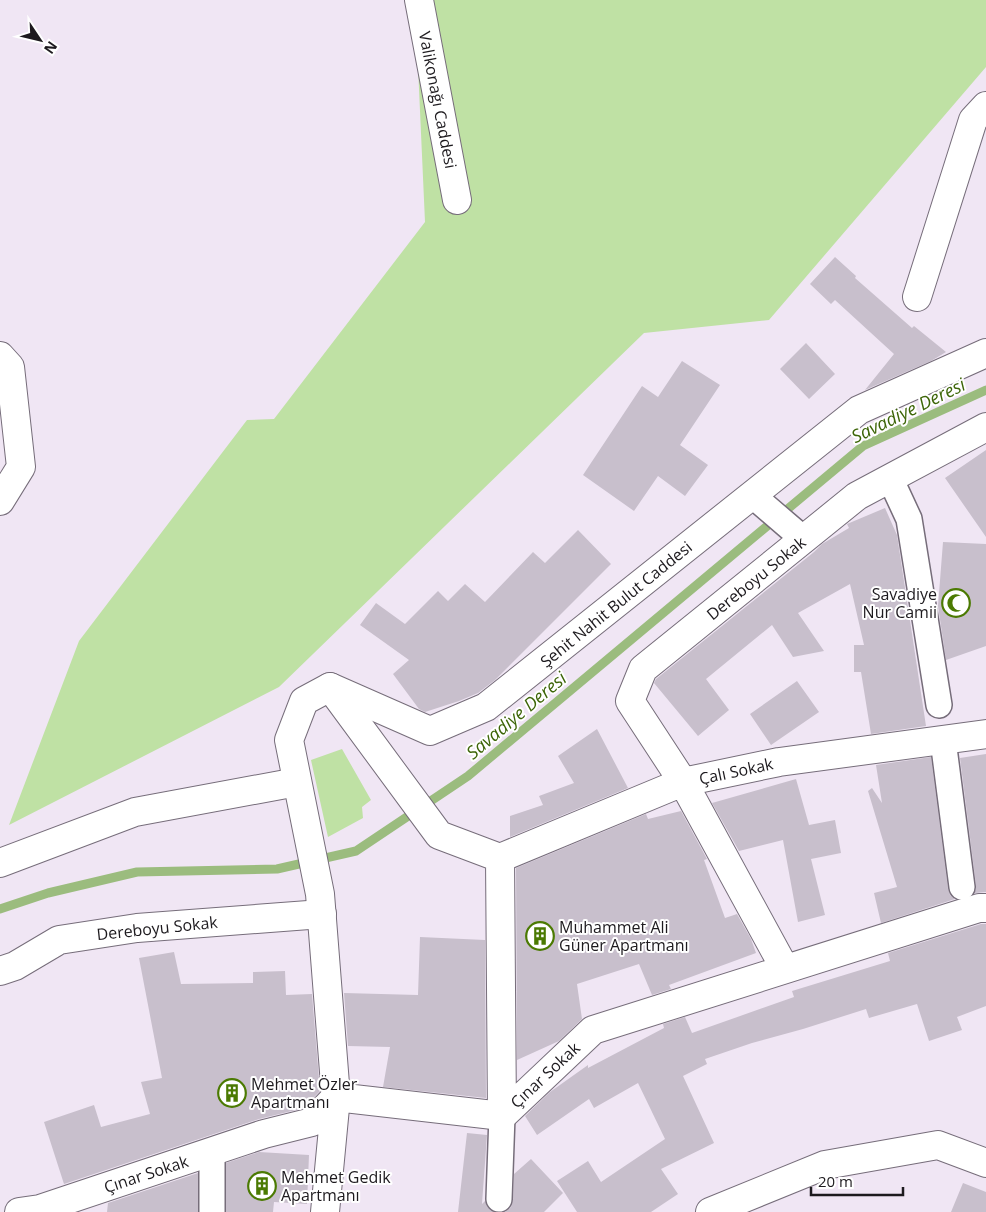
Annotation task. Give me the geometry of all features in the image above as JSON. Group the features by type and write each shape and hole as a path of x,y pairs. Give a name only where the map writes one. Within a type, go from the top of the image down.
{"street":[{"name":"Valikonağı Caddesi","path":"419,0 457,200"},
{"path":"917,297 973,120 986,106"},
{"name":"Şehit Nahit Bulut Caddesi","path":"330,687 430,731 486,707 757,499 859,410 986,353"},
{"path":"0,356 10,367 21,467 0,501"},
{"name":"Dereboyu Sokak","path":"683,782 630,701 643,669 798,536 857,496 986,427"},
{"path":"890,478 909,519 939,705"},
{"path":"757,499 798,536"},
{"path":"325,1212 336,1097 321,904 289,740 304,700 330,687 439,835 500,858 502,1116 499,1199"},
{"name":"Çalı Sokak","path":"500,858 683,782 779,762 986,734"},
{"path":"943,740 962,887"},
{"path":"0,863 135,812 297,782"},
{"path":"683,782 785,969"},
{"name":"Dereboyu Sokak","path":"0,971 15,966 59,940 321,904"},
{"name":"Çınar Sokak","path":"19,1212 40,1209 264,1134 312,1122 336,1097 502,1116 593,1030 979,908 986,908"},
{"path":"710,1212 731,1207 825,1165 938,1145 986,1163"},
{"path":"212,1152 212,1212"}],"green space":[{"path":"415,0 986,0 986,67 769,320 644,333 279,687 9,825 79,641 247,420 274,419 425,222"},
{"path":"342,749 371,800 362,807 363,818 328,837 311,760"}],"building":[{"path":"835,257 856,276 855,278 912,328 914,326 946,352 931,361 865,390 894,354 835,300 831,304 810,284"},
{"path":"806,343 835,374 809,399 780,369"},
{"path":"682,361 720,385 680,445 708,465 685,496 658,476 634,511 583,475 642,386 658,397"},
{"path":"986,450 986,537 945,478"},
{"path":"885,508 897,535 926,726 871,734 861,672 854,672 854,645 864,645 850,584 798,613 824,651 793,657 772,625 706,679 729,710 698,736 654,683 656,679 822,544 849,528 847,524"},
{"path":"578,530 611,564 495,680 478,693 425,712 419,709 393,674 409,660 360,625 376,603 405,624 438,591 448,601 465,584 485,602 533,552 545,563"},
{"name":"Savadiye Nur Camii","path":"943,542 986,544 986,646 946,660 938,606"},
{"path":"797,681 819,712 771,745 750,714"},
{"path":"597,729 628,788 510,837 510,816 543,805 539,796 574,783 558,756"},
{"path":"986,754 986,892 975,893 976,885 960,758"},
{"path":"931,757 948,889 950,895 955,899 881,923 874,893 897,887 868,791 872,788 882,803 876,765"},
{"path":"796,779 809,825 835,820 841,853 811,859 825,915 798,922 783,840 739,851 712,803"},
{"path":"681,811 707,859 704,860 725,918 737,914 751,939 756,953 669,985 671,989 652,995 639,964 577,984 582,1019 559,1041 517,1060 516,868 646,814 648,819"},
{"path":"986,924 986,1006 957,1017 962,1030 929,1041 917,1004 869,1018 866,1009 705,1059 707,1064 683,1076 714,1143 661,1169 678,1194 651,1212 577,1212 557,1181 588,1161 601,1182 665,1139 638,1083 594,1108 589,1099 537,1135 525,1116 550,1092 588,1065 588,1068 664,1028 663,1024 685,1017 692,1033 794,997 792,991 890,961 888,953"},
{"path":"420,937 485,940 486,1098 383,1087 390,1047 348,1046 344,993 418,995"},
{"path":"174,952 181,984 253,983 253,972 285,971 286,995 312,994 320,1091 304,1108 259,1119 64,1184 44,1122 94,1105 101,1127 150,1114 141,1082 162,1078 139,958"},
{"path":"467,1133 487,1135 482,1204 485,1201 487,1206 494,1212 458,1212"},
{"name":"Mehmet Gedik Apartmanı","path":"259,1152 309,1155 307,1204 274,1202 273,1212 226,1212 226,1163"},
{"path":"531,1159 563,1193 544,1212 505,1212 511,1207 513,1200 514,1174"},
{"path":"198,1173 198,1212 107,1212 108,1203"},
{"path":"963,1183 986,1192 986,1212 951,1212"}],"waterway":[{"name":"Savadiye Deresi","path":"0,909 48,893 137,872 277,869 356,851 468,776 863,446 986,390"}],"place":[{"name":"Savadiye Nur Camii","path":"956,603"},
{"name":"Muhammet Ali Güner Apartmanı","path":"540,936"},
{"name":"Mehmet Özler Apartmanı","path":"232,1093"},
{"name":"Mehmet Gedik Apartmanı","path":"262,1186"}]}
